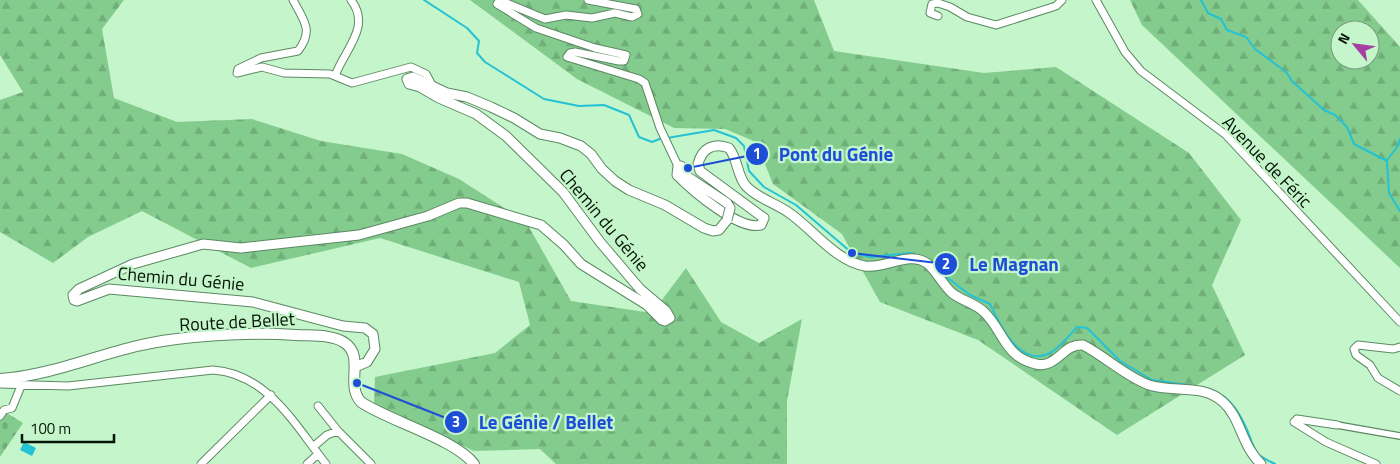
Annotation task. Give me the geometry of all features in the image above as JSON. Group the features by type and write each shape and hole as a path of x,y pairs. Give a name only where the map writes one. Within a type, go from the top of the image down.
{"main road":[{"name":"Route de Bellet","path":"0,380 32,376 139,346 251,334 308,335 340,340 351,350 355,368 354,390 361,402 450,446 467,456 474,464"}],"street":[{"path":"293,0 308,34 307,40 298,51 261,58 236,72 262,67 284,73 335,76 352,83 411,67 426,74 432,85"},
{"path":"335,76 360,26 359,13 351,0"},
{"name":"Chemin du Génie","path":"355,368 366,362 375,349 375,338 364,328 343,326 253,302 108,289 78,301 74,300 73,295 79,289 133,264 203,244 241,248 359,235 428,216 459,203 467,203 541,225 564,245 581,264 647,305 662,320 668,320 669,315 640,289 600,242 568,197 506,136 476,114 439,98 420,87 409,84 407,80 417,78 447,93 467,97 507,114 540,134 560,138 581,146 591,154 602,169 615,181 629,190 665,205 704,228 713,231 719,230 727,220 730,208 727,203 688,177 681,166 678,166 672,157 660,128 645,83 639,79 568,57 570,53 575,52 619,61 627,58 624,53 596,48 536,28 497,4 499,1 504,2 545,19 566,15 592,18 615,13 632,17 638,14 636,9 588,0"},
{"path":"938,16 930,13 932,4 938,3 967,17 996,25 1056,6 1062,0"},
{"name":"Avenue de Féric","path":"1096,0 1125,52 1141,71 1226,136 1400,322"},
{"path":"678,166 677,175 708,202 740,221 754,226 761,226 764,218 700,171 698,164 706,150 716,145 729,148 747,186 790,213 843,256 855,263 874,266 902,260 921,260 928,264 954,295 984,312 1009,349 1026,360 1044,365 1052,362 1071,346 1083,345 1149,385 1206,392 1215,396 1224,402 1232,414 1250,454 1261,464"},
{"path":"1400,348 1358,345 1354,349 1356,355 1370,365 1378,378 1400,391"},
{"path":"0,384 77,386 214,370 229,372 245,378 271,395 326,464"},
{"path":"0,416 4,410 12,407 21,386"},
{"path":"201,464 271,395"},
{"path":"318,406 338,431 371,464"},
{"path":"1376,464 1326,442 1294,422 1297,419 1400,436"},
{"path":"313,447 327,435 338,431"},
{"path":"307,464 318,454"}],"green space":[{"path":"0,0 124,0 102,29 114,98 177,122 252,119 321,141 402,154 459,179 526,222 571,301 652,313 686,268 721,322 759,343 802,319 787,401 787,464 556,464 540,449 474,451 374,404 375,377 495,353 530,325 519,282 380,238 251,268 142,211 88,237 53,263 0,232 0,100 23,92 0,55"},
{"path":"470,0 814,0 834,51 984,73 1056,67 1189,153 1241,220 1212,285 1245,355 1117,435 978,340 880,302 842,234 773,184 756,142 725,129 674,128 577,79"},
{"path":"1130,0 1358,0 1376,20 1330,20 1330,70 1380,70 1380,25 1400,47 1400,268 1142,25"},
{"path":"5,412 23,423 0,457 0,418"}],"water":[{"path":"24,442 36,448 32,456 20,450"}],"waterway":[{"path":"424,0 467,28 479,41 477,53 485,62 544,99 579,106 604,105 629,115 639,137 652,142 662,138"},
{"path":"1201,0 1208,13 1221,19 1227,30 1246,37 1255,49 1286,72 1292,81 1324,110 1335,115 1347,127 1354,144 1387,161 1389,193 1400,211"},
{"path":"667,138 714,130 736,138 744,146 749,171 764,187 796,205 852,253 871,257 910,253 916,255"},
{"path":"1387,160 1398,146 1400,139"},
{"path":"940,272 970,295 990,304 1005,332 1020,349 1028,354 1038,356 1048,354 1060,346 1077,327 1087,328 1120,361 1152,380 1188,385"},
{"path":"1200,387 1217,392 1230,402 1240,416 1258,454 1275,464"}],"place":[{"name":"Pont du Génie","path":"688,168"},
{"name":"Le Magnan","path":"852,253"},
{"name":"Le Génie / Bellet","path":"357,383"}]}
